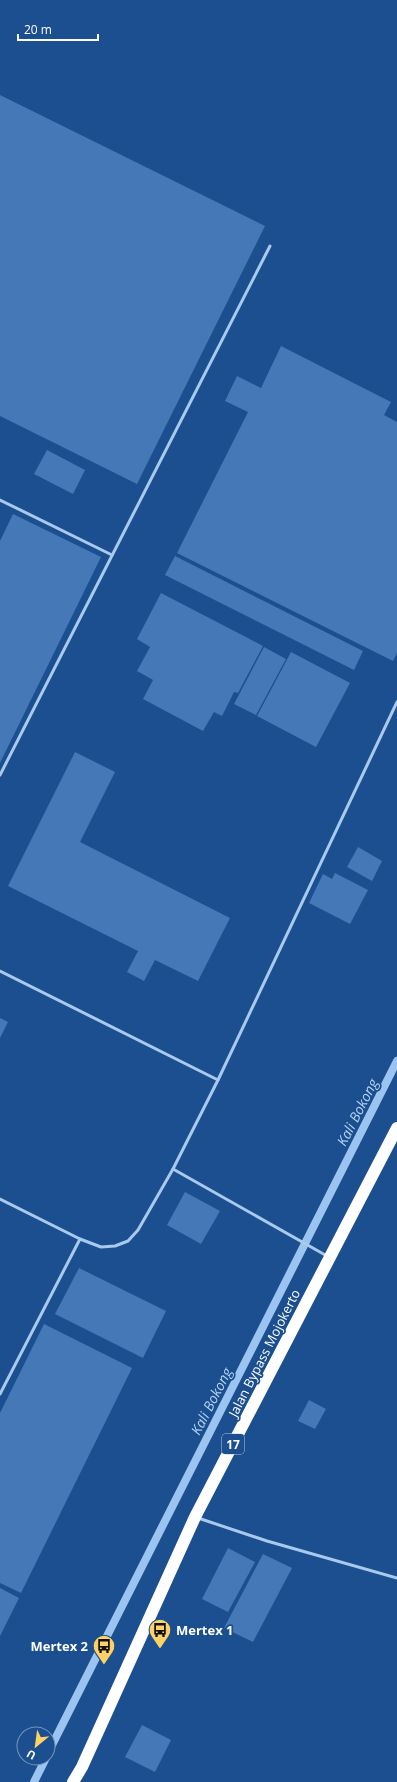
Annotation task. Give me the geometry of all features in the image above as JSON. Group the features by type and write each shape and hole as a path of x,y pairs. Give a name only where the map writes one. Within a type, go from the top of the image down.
{"highway":[{"name":"Jalan Bypass Mojokerto","path":"73,1782 82,1767 195,1517 397,1128"},
{"name":"Jalan Bypass Mojokerto","path":"82,1767 82,1782"}],"lane":[{"path":"0,775 270,246"},
{"path":"0,500 112,555"},
{"path":"0,1199 80,1239 101,1247 115,1246 128,1241 138,1230 174,1169 218,1080 397,702"},
{"path":"0,971 218,1080"},
{"path":"174,1169 329,1258"},
{"path":"0,1394 80,1239"},
{"path":"195,1517 267,1541 397,1578"}],"building":[{"path":"0,95 265,226 137,484 0,416"},
{"path":"281,346 391,402 384,415 397,422 397,653 393,661 177,553 248,412 225,401 237,376 261,388"},
{"path":"47,450 85,470 73,494 34,474"},
{"path":"13,514 101,557 0,763 0,541"},
{"path":"175,556 363,651 354,670 165,575"},
{"path":"161,593 263,646 238,693 234,692 222,716 214,712 203,731 143,699 153,680 137,671 150,647 137,639"},
{"path":"264,647 286,659 256,715 234,704"},
{"path":"291,652 350,683 316,747 257,716"},
{"path":"75,752 115,772 80,842 230,918 198,981 155,960 144,981 127,972 138,951 8,886"},
{"path":"358,847 382,861 372,881 347,867"},
{"path":"335,873 368,890 350,924 309,903 323,874 332,879"},
{"path":"0,1018 8,1022 0,1038"},
{"path":"185,1192 220,1211 201,1244 167,1225"},
{"path":"79,1268 166,1311 143,1358 55,1314"},
{"path":"44,1324 132,1368 21,1593 0,1583 0,1413"},
{"path":"309,1400 326,1409 315,1429 298,1421"},
{"path":"228,1548 255,1562 228,1612 202,1599"},
{"path":"263,1554 292,1568 253,1642 224,1628"},
{"path":"0,1588 19,1598 0,1636"},
{"path":"142,1725 171,1740 155,1772 125,1757"}],"waterway":[{"name":"Kali Bokong","path":"56,1737 397,1061"},
{"name":"Kali Bokong","path":"34,1782 42,1766"}],"place":[{"name":"Mertex 1","path":"160,1650"},
{"name":"Mertex 2","path":"104,1666"}]}
